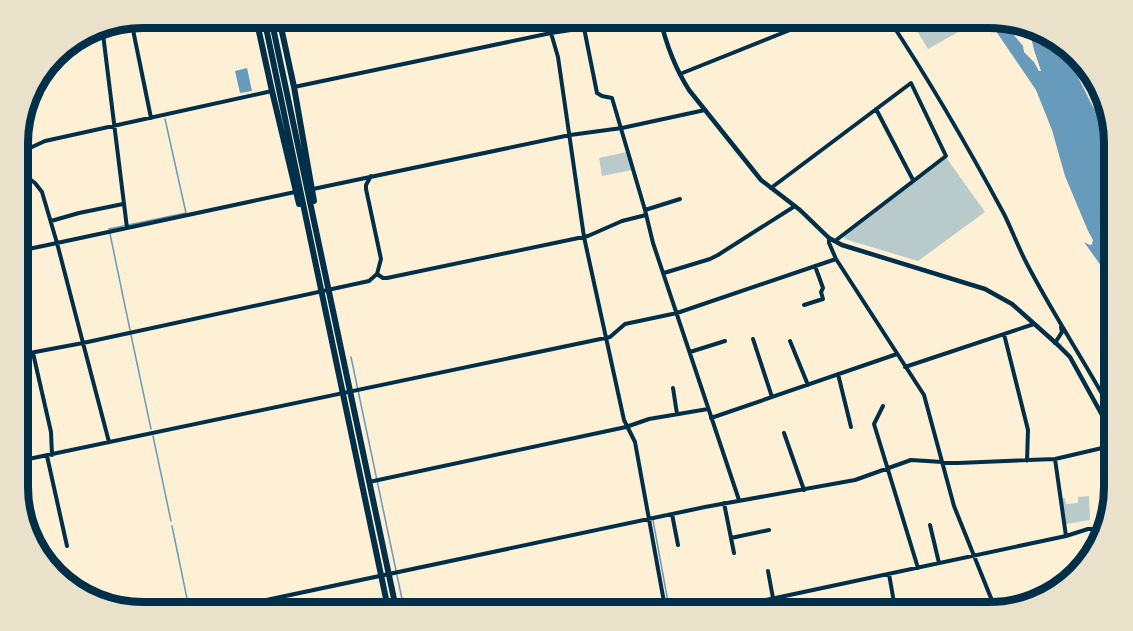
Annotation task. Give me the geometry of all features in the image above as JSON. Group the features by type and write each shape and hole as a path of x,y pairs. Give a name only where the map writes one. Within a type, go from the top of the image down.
{"highway":[{"path":"258,29 295,192 309,236"},
{"path":"266,29 321,292 353,391 391,574 390,602"},
{"path":"273,29 329,290 375,481 395,602"},
{"path":"281,29 313,189 317,234"}],"street":[{"path":"294,87 581,28"},
{"path":"584,28 597,93 612,98 653,243 739,500"},
{"path":"663,28 679,75 760,180 795,206 829,238 842,245 985,289 1012,304 1070,357 1104,418"},
{"path":"679,75 795,28"},
{"path":"894,28 980,170 1061,327 1104,397"},
{"path":"133,29 151,117"},
{"path":"550,29 558,57 584,237 624,420 635,442 664,602"},
{"path":"103,36 127,226"},
{"path":"771,188 911,83 946,156 835,241"},
{"path":"28,149 45,141 272,92"},
{"path":"876,109 913,181"},
{"path":"313,189 570,135 621,128 705,110"},
{"path":"28,353 369,281 377,274 381,260 366,189 371,176"},
{"path":"28,179 40,189 51,221 109,442"},
{"path":"28,249 110,232 127,226 295,192"},
{"path":"377,274 387,278 584,237 680,199"},
{"path":"51,221 123,204"},
{"path":"664,273 718,255 795,206"},
{"path":"829,238 836,259 924,395 954,506 993,602"},
{"path":"28,459 606,337 625,324 677,313 836,259"},
{"path":"804,304 824,301 821,292 823,288 815,266"},
{"path":"905,367 1034,324"},
{"path":"1055,343 1062,332 1061,327"},
{"path":"1004,334 1028,430 1027,461"},
{"path":"753,339 752,345 772,397"},
{"path":"690,352 721,340"},
{"path":"790,341 808,385"},
{"path":"33,352 51,432 49,455 67,546"},
{"path":"711,418 897,354"},
{"path":"838,374 851,427"},
{"path":"673,388 677,414"},
{"path":"883,406 874,424 918,568"},
{"path":"375,481 626,427 649,419 708,409"},
{"path":"784,433 804,490"},
{"path":"257,602 724,503 855,480 911,460 958,463 1027,461 1054,459 1104,446"},
{"path":"1054,459 1066,536"},
{"path":"724,503 734,553"},
{"path":"672,514 673,535 678,545"},
{"path":"930,525 934,530 939,563"},
{"path":"731,538 765,529"},
{"path":"755,602 1066,536 1088,529 1097,529"},
{"path":"768,571 766,577 773,598"},
{"path":"889,574 894,602"}],"shaded area":[{"path":"915,28 965,28 928,49"},
{"path":"626,152 632,170 602,176 599,158"},
{"path":"945,156 985,212 918,261 845,239 843,236"},
{"path":"1089,496 1090,520 1066,524 1062,498 1065,498 1066,504 1078,503 1078,497"}],"water":[{"path":"994,28 1010,30 1039,71 1041,71 1031,36 1060,52 1070,61 1093,107 1102,119 1104,128 1104,270 1084,242 1090,245 1093,240 1065,176 1052,130 1036,90"},
{"path":"247,68 252,91 240,93 235,71"}],"waterway":[{"path":"130,330 109,229 186,213 165,119"},
{"path":"131,335 151,429"},
{"path":"351,357 403,602"},
{"path":"153,436 171,521"},
{"path":"653,520 668,602"},
{"path":"172,526 188,602"}]}
